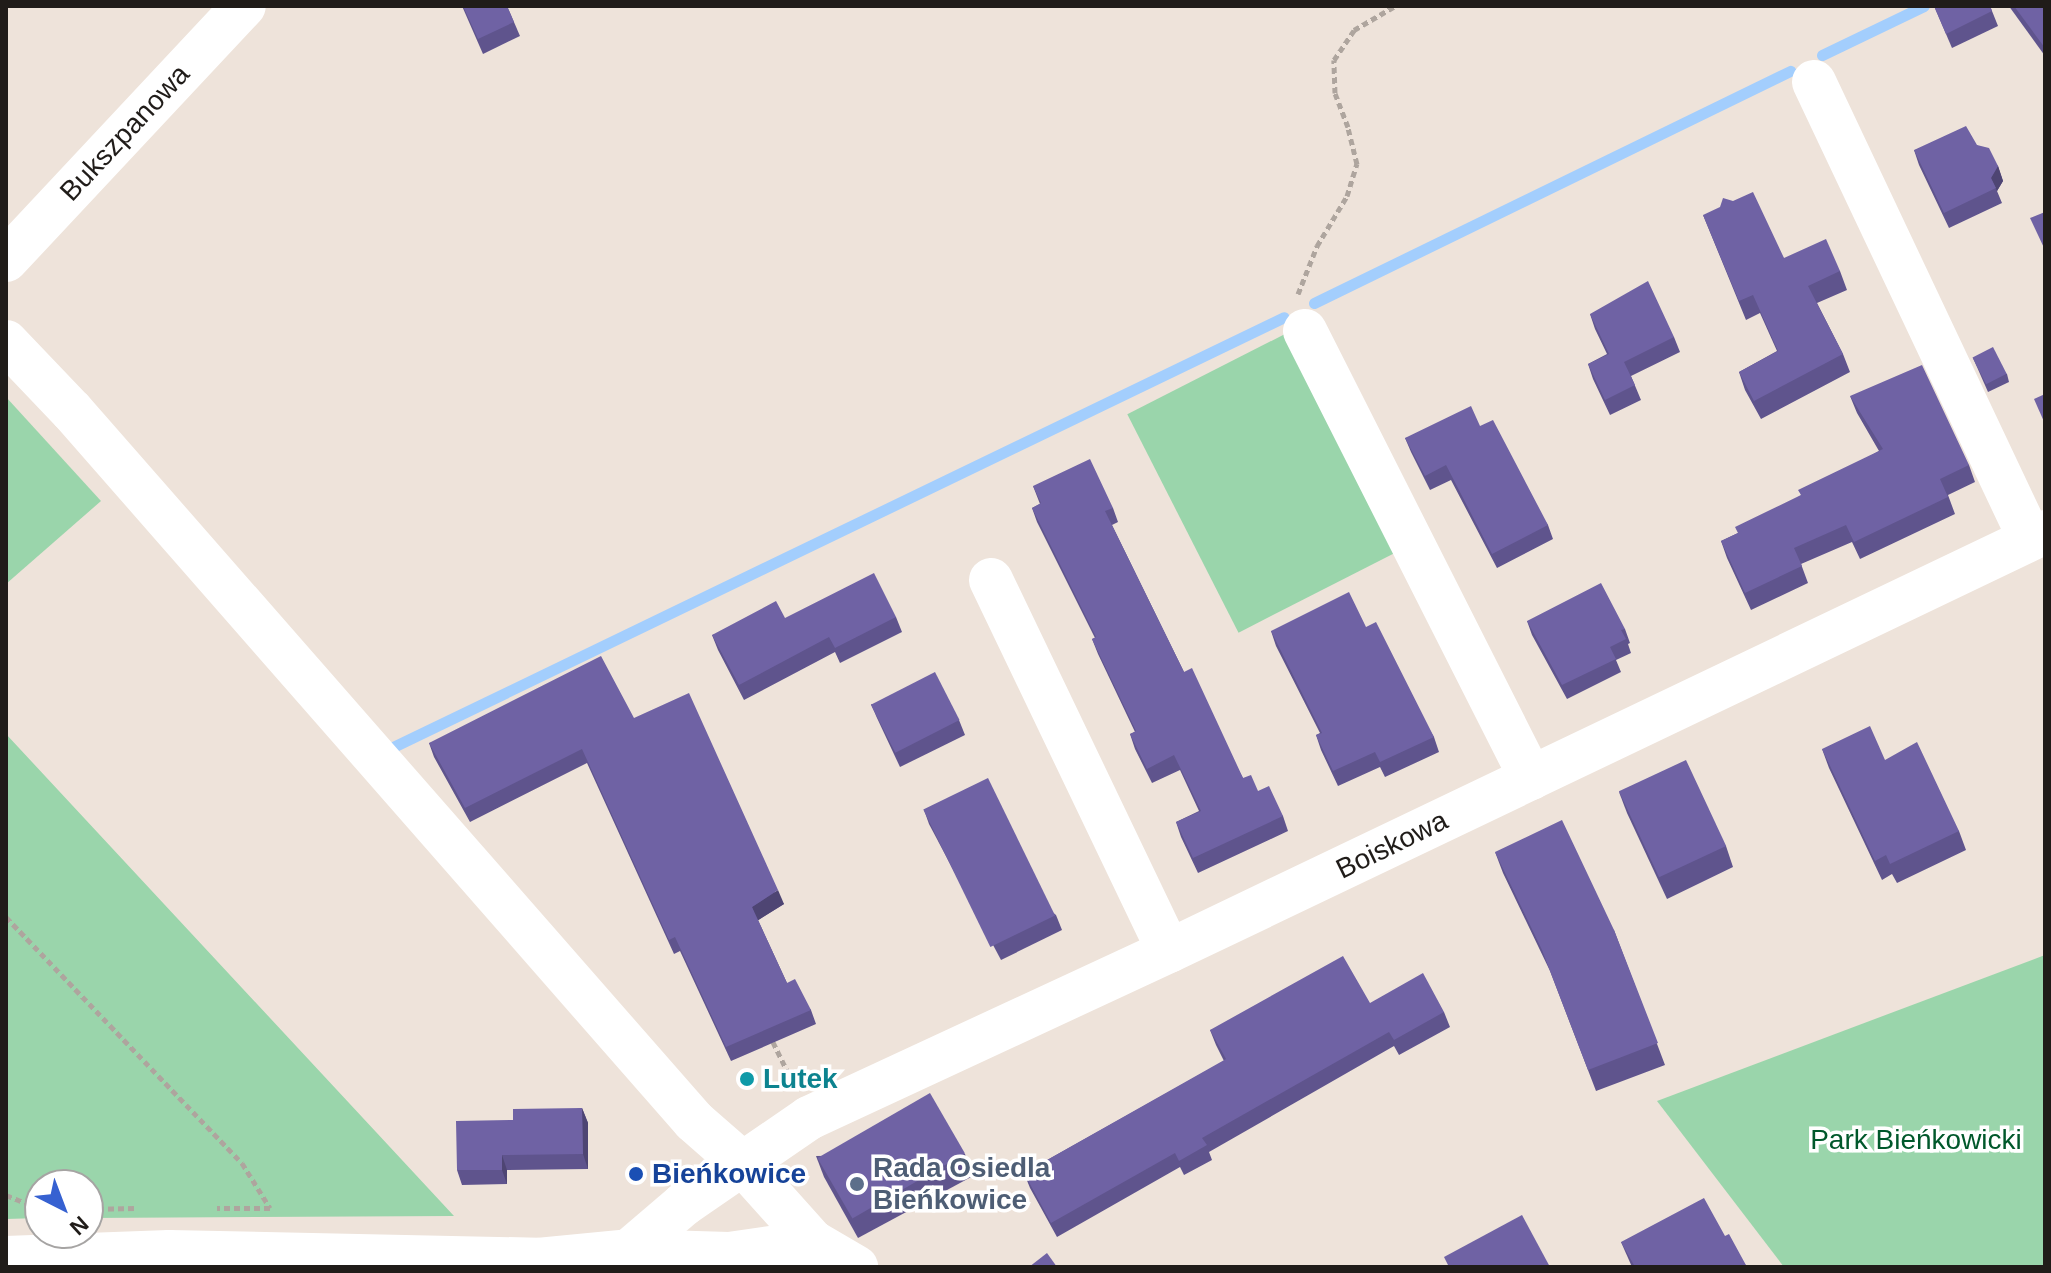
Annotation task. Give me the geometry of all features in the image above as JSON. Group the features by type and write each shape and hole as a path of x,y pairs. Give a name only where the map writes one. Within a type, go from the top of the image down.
{"street":[{"name":"Bukszpanowa","path":"6,260 244,6"},
{"path":"1814,82 2037,536"},
{"path":"1305,331 1531,778"},
{"path":"6,342 72,411 694,1121 742,1163 813,1242 856,1267"},
{"name":"Boiskowa","path":"629,1251 684,1204 809,1118 1169,951 2037,536"},
{"path":"991,580 1169,951"},
{"path":"6,1258 538,1260 629,1251 729,1254 813,1242"}],"path":[{"path":"1305,331 1297,300 1298,285 1347,196 1357,164 1335,93 1334,60 1354,30 1395,6"},
{"path":"6,917 242,1163 270,1208 209,1208"},
{"path":"104,1209 149,1208"}],"green space":[{"path":"1285,334 1396,552 1239,633 1127,414"},
{"path":"6,397 101,501 6,584"},
{"path":"6,734 454,1216 104,1218 104,1169 24,1169 24,1218 6,1219"},
{"name":"Park Bieńkowicki","path":"2045,955 2045,1267 1784,1267 1657,1101"}],"building":[{"path":"463,6 507,6 514,22 478,39"},
{"path":"1934,6 1990,6 1992,11 1946,34"},
{"path":"2014,6 2045,6 2045,48"},
{"path":"1966,126 1977,145 1989,148 1998,166 1991,178 1996,188 1944,213 1914,150"},
{"path":"1753,192 1784,258 1826,239 1840,271 1808,286 1843,354 1754,401 1739,372 1778,351 1753,295 1739,301 1703,215 1720,207 1723,198 1733,201"},
{"path":"2045,212 2045,250 2030,218"},
{"path":"1648,281 1674,337 1624,362 1635,385 1605,400 1588,364 1609,354 1590,314"},
{"path":"1993,347 2007,374 1986,384 1973,357"},
{"path":"1922,365 1969,465 1940,479 1948,497 1854,542 1846,525 1794,548 1802,566 1745,593 1721,541 1738,533 1735,527 1801,495 1798,490 1883,449 1850,396"},
{"path":"2045,394 2045,424 2034,399"},
{"path":"1471,406 1480,426 1493,420 1548,525 1492,554 1446,465 1425,476 1405,438"},
{"path":"1090,459 1113,508 1105,511 1184,672 1192,668 1243,778 1251,775 1258,791 1269,786 1283,816 1193,858 1176,822 1201,811 1174,755 1147,769 1130,734 1136,731 1092,639 1096,637 1032,508 1041,503 1033,486"},
{"path":"874,573 896,617 835,648 829,637 739,685 712,635 776,601 785,618"},
{"path":"1601,583 1625,629 1621,630 1626,639 1610,647 1616,659 1562,685 1527,621"},
{"path":"1349,592 1366,627 1376,622 1434,737 1380,762 1375,752 1333,771 1316,735 1322,733 1271,631"},
{"path":"601,656 634,718 689,693 778,890 752,907 787,983 795,979 811,1010 726,1047 675,937 669,940 582,749 465,808 429,743"},
{"path":"935,672 960,720 895,753 871,705"},
{"path":"1870,726 1885,760 1917,742 1959,831 1890,864 1886,855 1875,861 1822,749"},
{"path":"1686,760 1726,846 1659,877 1619,791"},
{"path":"988,778 1055,916 990,947 923,810"},
{"path":"1562,820 1614,930 1658,1043 1588,1070 1542,950 1495,852"},
{"path":"1343,956 1370,1003 1423,973 1444,1012 1394,1040 1389,1032 1202,1138 1207,1145 1179,1161 1175,1153 1051,1223 1024,1173 1226,1059 1210,1030"},
{"path":"930,1093 965,1154 852,1219 817,1158"},
{"path":"582,1108 583,1154 502,1155 502,1170 457,1170 456,1121 513,1120 513,1109"},
{"path":"1704,1198 1747,1267 1635,1267 1621,1242"},
{"path":"1522,1215 1550,1267 1449,1267 1444,1257"},
{"path":"1047,1253 1057,1267 1029,1267"}],"waterway":[{"path":"1822,55 1924,6"},
{"path":"1314,303 1790,71"},
{"path":"393,747 1284,317"}],"place":[{"name":"Lutek","path":"747,1079"},
{"name":"Bieńkowice","path":"636,1174"},
{"name":"Rada Osiedla Bieńkowice","path":"857,1184"}]}
